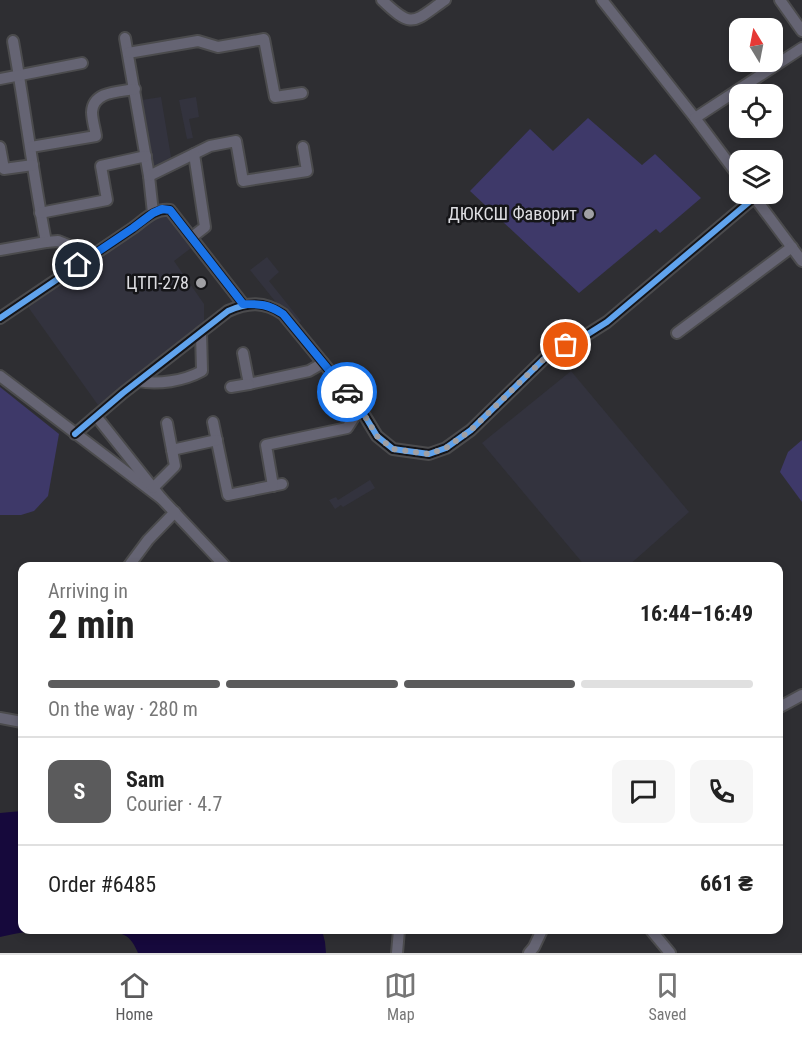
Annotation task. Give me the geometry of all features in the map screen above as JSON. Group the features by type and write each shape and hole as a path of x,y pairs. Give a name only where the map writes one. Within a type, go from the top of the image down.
{"street":[{"path":"382,0 399,16 409,21 417,19 445,0"},
{"path":"602,0 729,163"},
{"path":"780,0 802,31"},
{"path":"125,39 146,156 153,213"},
{"path":"128,53 198,41 218,47 264,39 275,97 302,93"},
{"path":"13,41 46,242"},
{"path":"695,118 802,48"},
{"path":"0,79 82,63"},
{"path":"31,147 96,136 92,111 96,99 105,94 135,89"},
{"path":"149,176 210,146 236,141 243,182 307,171 303,147"},
{"path":"0,147 4,170 33,165"},
{"path":"192,237 205,227 194,154"},
{"path":"40,213 107,200 101,166 146,156"},
{"path":"75,434 138,381 228,311 243,304 259,304 272,306 283,314 360,408 377,436 393,449 429,454 446,448 471,430 549,354 607,322 744,204"},
{"path":"761,204 802,261"},
{"path":"0,318 162,209 170,210 243,304"},
{"path":"0,250 58,241 75,251 78,265"},
{"path":"677,333 792,247"},
{"path":"138,381 149,384 169,381 194,376 202,371 201,332"},
{"path":"243,353 249,384"},
{"path":"231,387 309,371 323,363"},
{"path":"0,376 162,499"},
{"path":"213,422 228,495 278,485 266,445 347,428 360,408"},
{"path":"96,416 162,499 221,562"},
{"path":"153,488 176,466 166,423"},
{"path":"172,450 217,441"},
{"path":"132,562 148,540 175,512"},
{"path":"783,705 802,695"},
{"path":"0,718 18,721"},
{"path":"397,953 399,934"},
{"path":"529,953 540,934"},
{"path":"654,934 670,953"}],"shaded area":[{"path":"161,97 172,163 153,166 142,100"},
{"path":"196,97 199,117 189,119 193,138 187,139 179,100"},
{"name":"ДЮКСШ Фаворит","path":"588,118 642,165 655,154 701,198 660,233 656,229 579,293 470,191 530,129 553,151"},
{"path":"174,214 193,243 191,248 174,261 204,304 204,322 98,405 26,304 157,216"},
{"path":"267,257 279,272 269,281 301,321 295,326 250,270"},
{"path":"571,371 689,512 633,562 582,562 482,443"},
{"path":"0,387 59,434 48,496 34,511 21,515 0,515"},
{"path":"802,440 802,502 780,472 788,452"},
{"path":"370,480 375,488 343,507 341,505 335,509 329,500 336,497 338,500"},
{"path":"18,811 18,933 0,937 0,813"},
{"path":"121,934 323,934 326,953 138,953 126,936"}],"cycle path":[{"path":"75,434 123,393 228,311 256,304 283,314 360,408 377,436 393,449 429,454 446,448 471,430 549,354 607,322 747,204"},
{"path":"0,318 150,215 165,210 170,210 243,304"}],"way so far":[{"path":"347,392 377,436 393,449 429,454 446,448 471,430 549,354 566,345"}],"place":[{"name":"ДЮКСШ Фаворит","path":"589,214"},
{"name":"ЦТП-278","path":"201,283"}],"route":[{"path":"78,265 153,213 162,209 170,210 243,304 272,306 283,314 347,392"}]}
